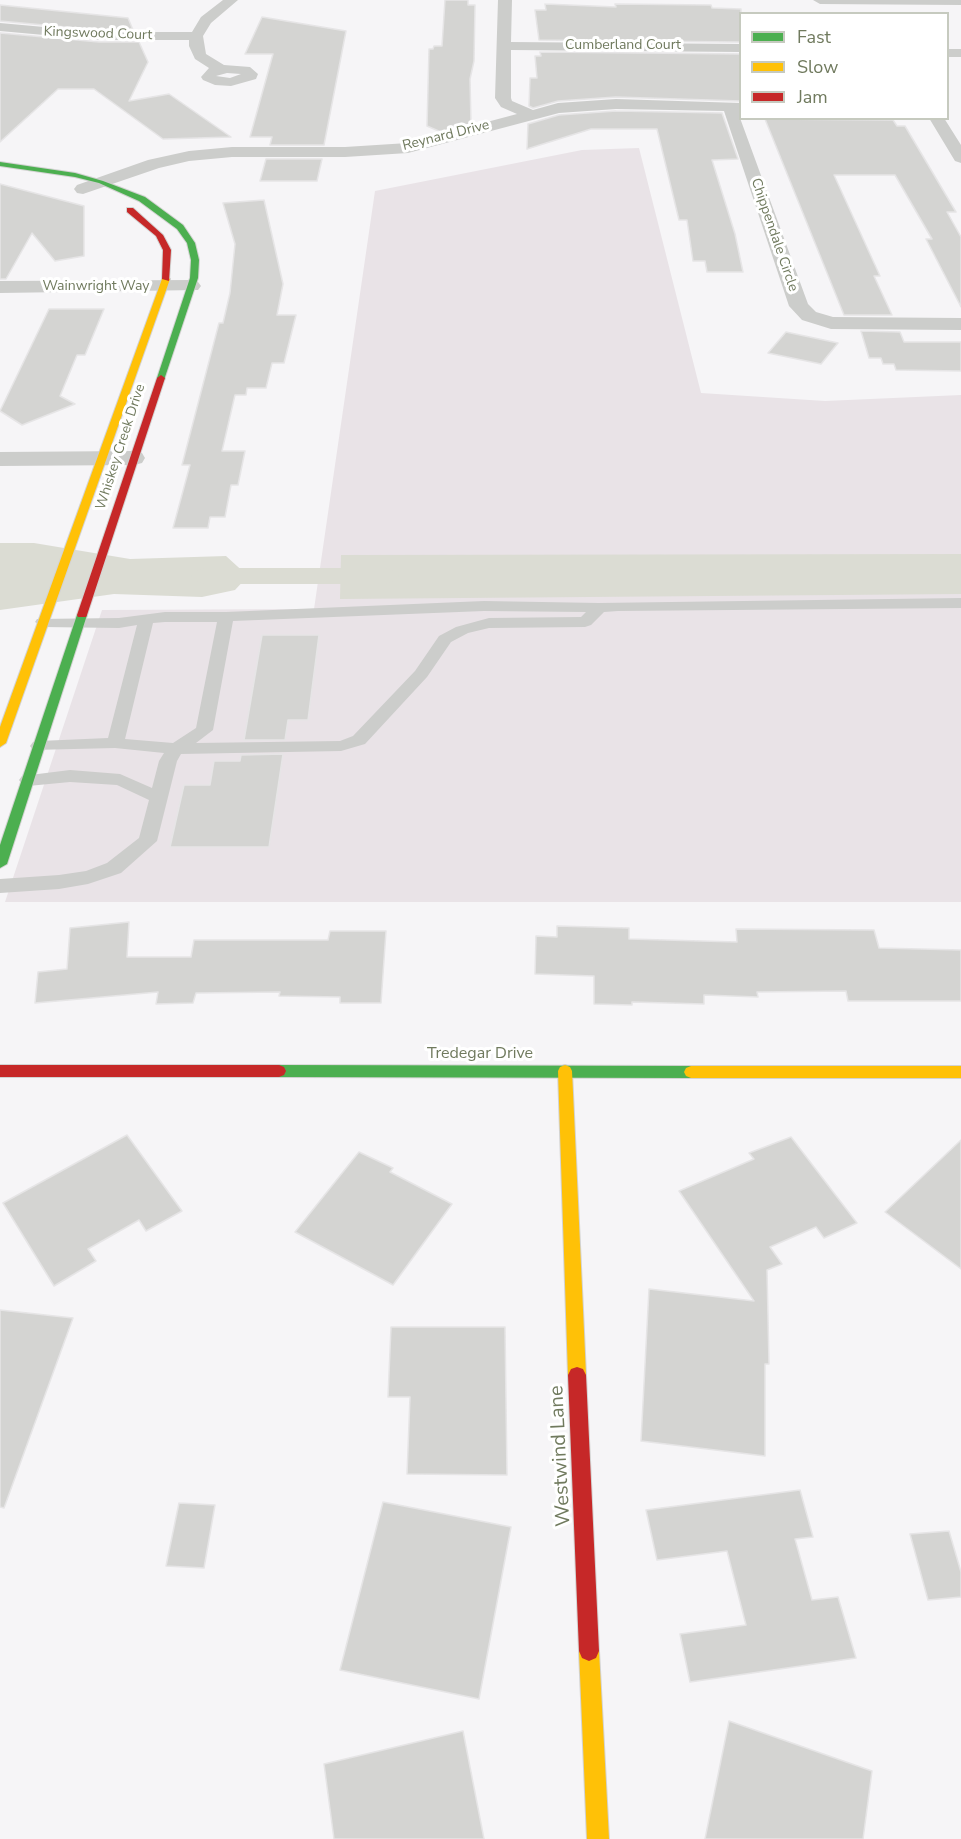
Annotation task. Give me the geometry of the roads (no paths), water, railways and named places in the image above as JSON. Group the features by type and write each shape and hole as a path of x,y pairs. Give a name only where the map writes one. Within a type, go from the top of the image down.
{"street":[{"path":"220,69 200,56 196,46 196,36 206,20 231,0"},
{"path":"505,0 503,99 506,104 530,114"},
{"path":"820,0 961,1"},
{"name":"Kingswood Court","path":"0,27 99,36 196,36"},
{"name":"Cumberland Court","path":"505,46 739,48"},
{"name":"Reynard Drive","path":"83,189 154,164 210,154 408,148 448,139 530,114 596,105 735,107"},
{"name":"Chippendale Circle","path":"739,120 799,306 809,316 831,323 961,324"},
{"path":"937,120 961,158"},
{"name":"Whiskey Creek Drive","path":"0,164 47,170 101,182 127,192 155,206 180,227 191,243 195,260 191,286 0,864"},
{"name":"Whiskey Creek Drive","path":"0,173 33,177 83,189 120,204 139,216 159,235 166,250 168,268 165,286 0,743"},
{"name":"Wainwright Way","path":"0,287 191,286"},
{"path":"0,459 134,458"},
{"name":"Tredegar Drive","path":"0,1071 961,1072"},
{"name":"Westwind Lane","path":"565,1071 598,1839"}],"lane":[{"path":"46,616 82,616 119,623 165,617 484,606 598,608 961,603"},
{"path":"39,746 115,743 176,749 341,746 359,740 421,674 445,639 453,634 489,623 585,622 598,608"},
{"path":"0,886 59,882 88,877 114,868 148,841 168,761 176,749 204,730 226,616"},
{"path":"115,743 146,620"},
{"path":"28,780 70,776 120,780 159,798"}],"waterway":[{"path":"204,576 386,576"}]}
